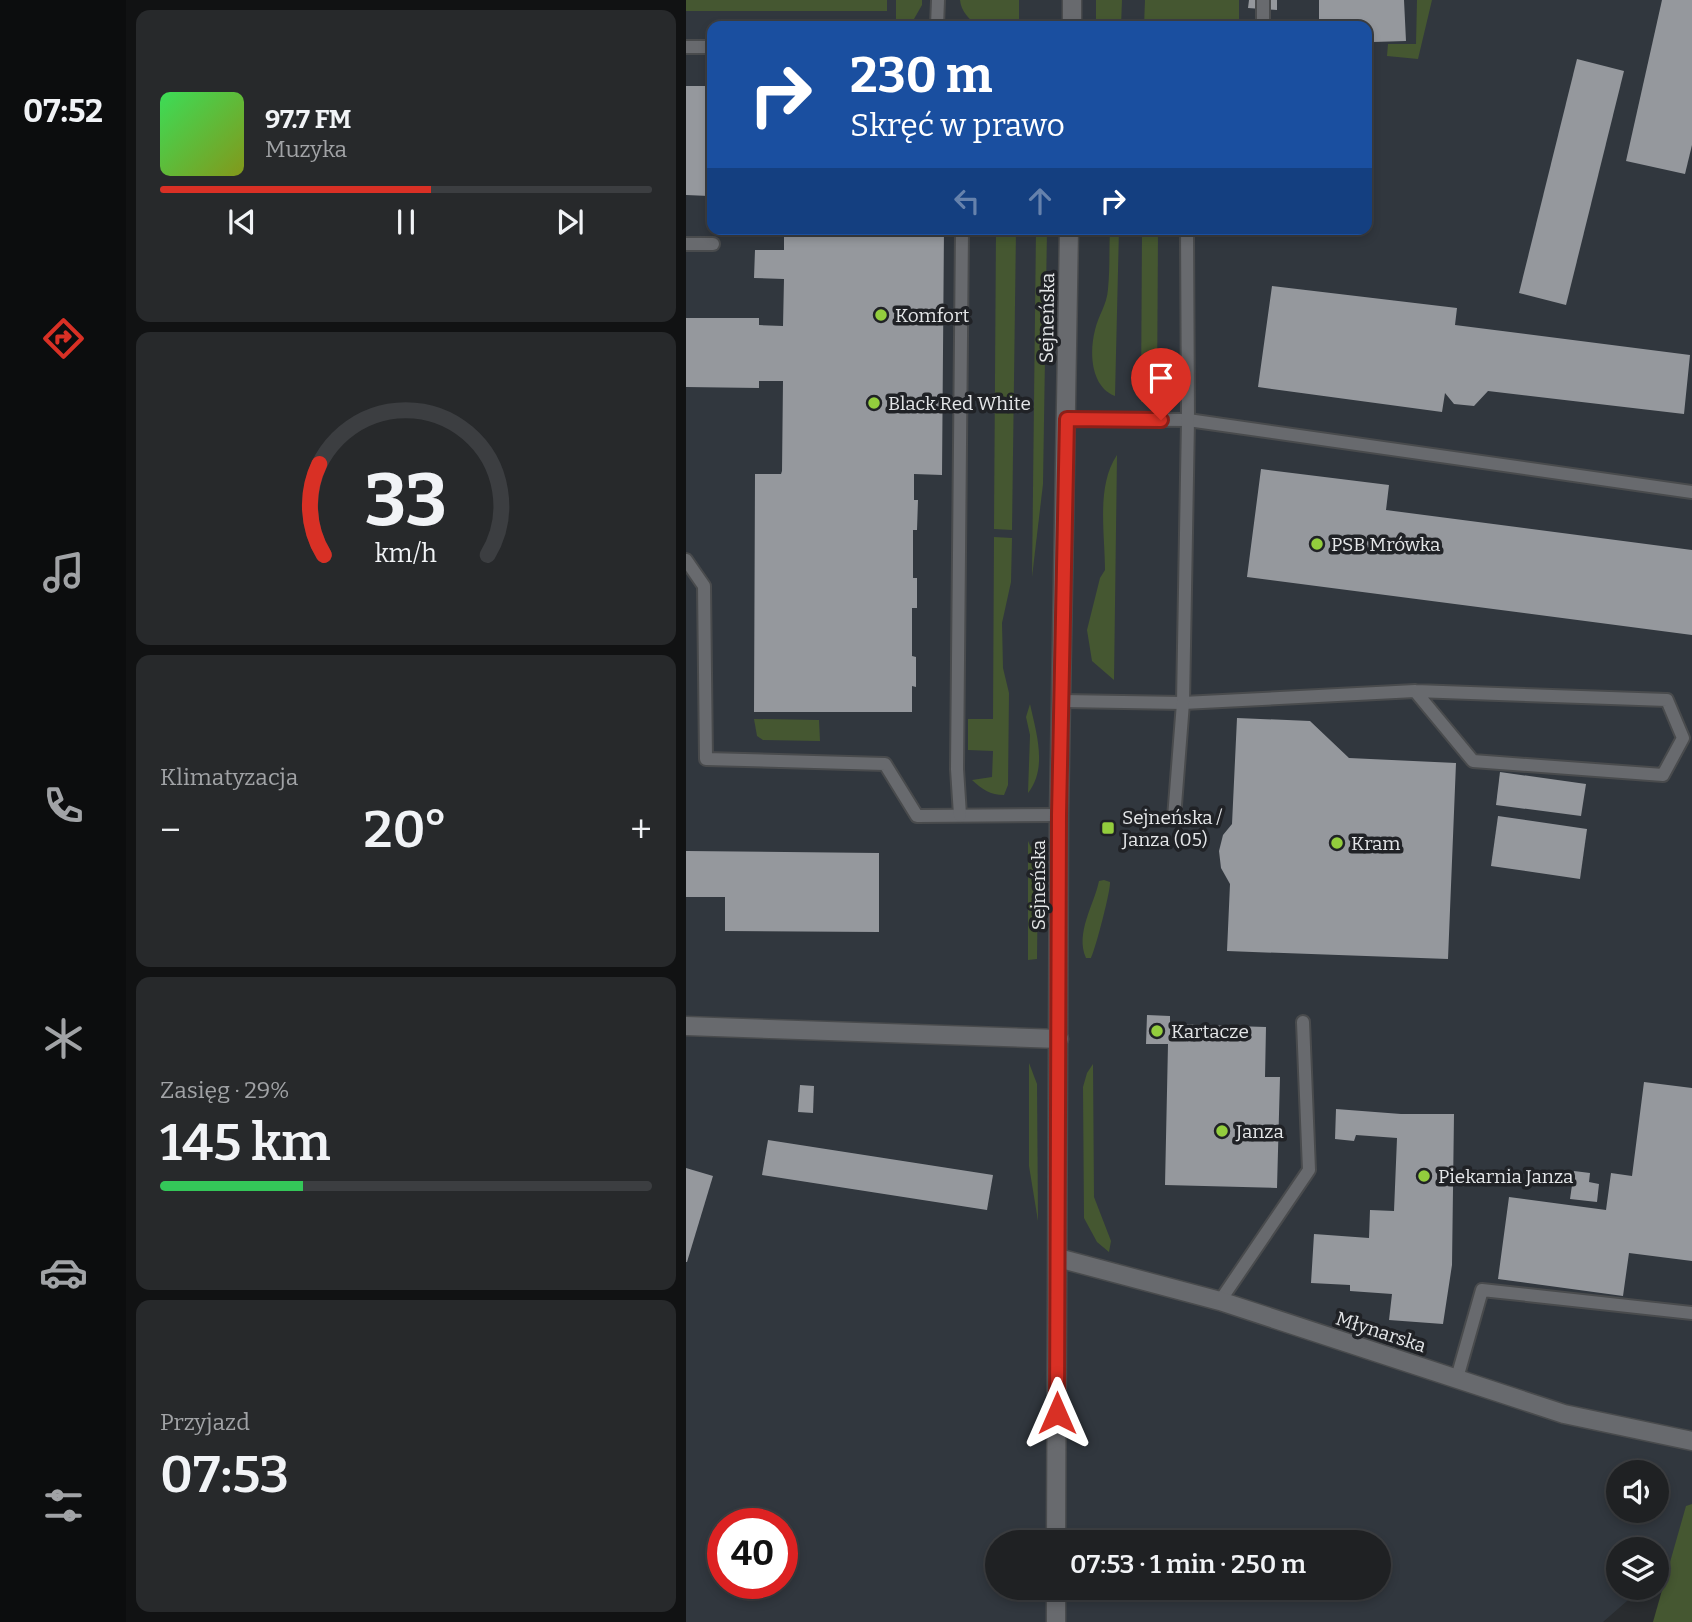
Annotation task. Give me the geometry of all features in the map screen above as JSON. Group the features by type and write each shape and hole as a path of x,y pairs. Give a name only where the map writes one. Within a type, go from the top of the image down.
{"street":[{"path":"1072,0 1072,21"},
{"name":"Sejneńska","path":"1056,1530 1059,815 1069,235"},
{"path":"686,1026 1059,1039"},
{"name":"Młynarska","path":"1058,1258 1220,1301 1564,1414 1692,1441"},
{"path":"1056,1600 1056,1622"}],"lane":[{"path":"937,21 938,0"},
{"path":"1263,0 1263,21"},
{"path":"686,47 707,47"},
{"path":"960,815 957,769 962,235"},
{"path":"1174,818 1183,703 1188,420 1187,235"},
{"path":"686,244 713,244"},
{"path":"1067,419 1188,420 1692,492"},
{"path":"686,561 704,586 706,759 885,764 917,816 1059,815"},
{"path":"1063,701 1183,703 1415,691 1667,700 1683,738 1663,775 1473,761 1415,691"},
{"path":"1220,1301 1308,1170 1303,1022"},
{"path":"1457,1378 1482,1290 1692,1313"}],"shaded area":[{"path":"686,0 1692,0 1692,1546 1669,1566 1669,1537 1606,1537 1606,1600 1628,1600 1603,1622 686,1622"}],"green space":[{"path":"686,0 887,0 887,11 686,11"},
{"path":"896,0 922,0 913,21 896,21"},
{"path":"960,0 1019,0 1019,21 971,21"},
{"path":"1096,0 1122,0 1121,21 1096,21"},
{"path":"1145,0 1239,0 1239,21 1144,21"},
{"path":"1417,0 1432,0 1418,59 1387,56 1388,44 1416,44"},
{"path":"996,235 1016,235 1012,530 994,529"},
{"path":"1036,235 1047,235 1043,484 1032,577"},
{"path":"1110,235 1119,235 1115,396 1101,385 1092,359 1095,330 1107,295"},
{"path":"1142,235 1158,235 1157,402 1141,402"},
{"path":"1117,455 1114,680 1092,661 1087,630 1100,578 1105,570 1104,496 1110,467"},
{"path":"994,537 1012,538 1011,582 1002,623 1003,668 1009,693 1008,785 1004,795 986,791 972,780 992,777 993,751 968,750 968,719 993,719"},
{"path":"1030,704 1039,761 1038,772 1028,793 1030,735 1026,717"},
{"path":"754,719 819,720 820,741 763,740 757,736"},
{"path":"1028,841 1036,858 1038,872 1037,959 1028,960"},
{"path":"1099,881 1110,882 1110,887 1093,953 1091,958 1086,958 1083,948 1084,929"},
{"path":"1029,1063 1037,1084 1038,1221 1029,1166"},
{"path":"1093,1064 1094,1197 1111,1241 1109,1252 1097,1242 1084,1218 1083,1087"},
{"path":"1692,1504 1692,1622 1653,1622 1659,1600 1669,1600 1669,1566 1686,1506"}],"building":[{"path":"1249,0 1277,0 1277,10 1248,8"},
{"path":"1319,0 1404,0 1406,41 1372,43 1372,21 1319,21"},
{"path":"1662,0 1692,0 1692,145 1685,174 1626,161"},
{"path":"1577,59 1624,71 1566,305 1519,293"},
{"path":"686,86 707,86 707,196 686,195"},
{"path":"784,235 944,235 942,475 914,474 914,500 918,500 917,530 913,530 913,578 917,578 917,608 912,608 912,656 916,657 916,687 912,686 912,712 754,712 755,474 781,474 782,471 783,381 759,381 759,388 686,387 686,318 759,318 759,325 783,326 784,279 754,278 755,250 784,250"},
{"path":"1272,286 1457,308 1455,325 1690,355 1684,414 1488,391 1474,406 1454,404 1445,393 1442,412 1258,387"},
{"path":"1261,469 1389,485 1386,510 1692,550 1692,635 1247,577"},
{"name":"Kram","path":"1237,718 1310,721 1349,758 1456,763 1448,959 1227,951 1230,884 1221,868 1219,851 1223,835 1232,824"},
{"path":"1500,772 1586,784 1581,816 1496,805"},
{"path":"1498,816 1587,829 1580,879 1491,866"},
{"path":"686,851 879,853 879,932 725,931 725,897 686,897"},
{"name":"Janza","path":"1147,1015 1170,1016 1170,1024 1266,1027 1265,1077 1280,1077 1277,1188 1165,1185 1168,1044 1146,1044"},
{"path":"1644,1082 1692,1088 1692,1261 1629,1253 1623,1296 1498,1279 1509,1197 1606,1210 1611,1173 1632,1176"},
{"path":"800,1085 814,1086 813,1113 798,1112"},
{"path":"1336,1109 1401,1114 1454,1114 1452,1265 1443,1324 1389,1320 1392,1294 1350,1291 1350,1285 1311,1283 1314,1234 1369,1238 1370,1210 1394,1211 1397,1138 1356,1135 1354,1141 1335,1139"},
{"path":"768,1140 993,1175 987,1210 762,1175"},
{"path":"686,1168 713,1176 687,1262 686,1262"},
{"path":"1574,1171 1590,1173 1589,1182 1599,1184 1597,1202 1570,1199"}],"place":[{"name":"Komfort","path":"881,315"},
{"name":"Black Red White","path":"874,403"},
{"name":"PSB Mrówka","path":"1317,544"},
{"name":"Sejneńska / Janza (05)","path":"1108,828"},
{"name":"Kram","path":"1337,843"},
{"name":"Kartacze","path":"1157,1031"},
{"name":"Janza","path":"1222,1131"},
{"name":"Piekarnia Janza","path":"1424,1176"}],"route":[{"path":"1057,1413 1059,815 1067,419 1161,420"}]}
